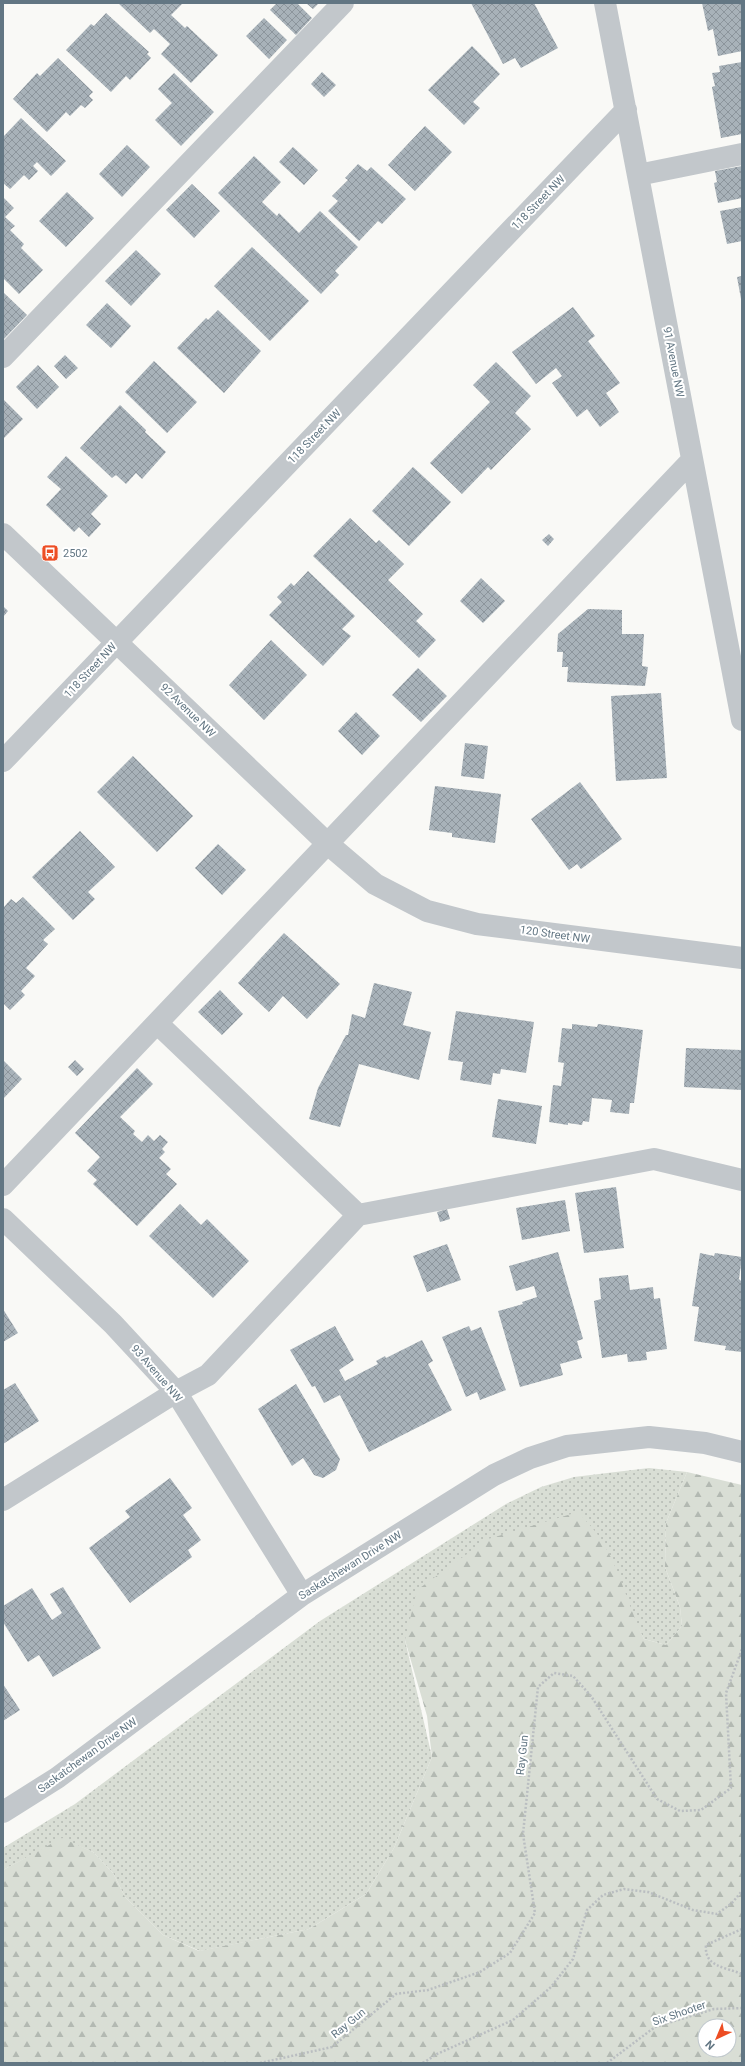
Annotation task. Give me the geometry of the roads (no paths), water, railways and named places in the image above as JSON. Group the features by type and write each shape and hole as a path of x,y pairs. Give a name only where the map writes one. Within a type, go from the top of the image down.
{"street":[{"path":"3,357 343,3"},
{"name":"91 Avenue NW","path":"605,3 742,720"},
{"name":"118 Street NW","path":"3,762 116,642 626,110"},
{"path":"638,176 742,154"},
{"path":"3,1186 692,460"},
{"name":"92 Avenue NW","path":"3,534 328,844 375,884"},
{"name":"120 Street NW","path":"375,884 427,910 477,924 742,958"},
{"path":"158,1023 358,1215"},
{"path":"3,1500 176,1392 208,1375 358,1215 654,1159 742,1180"},
{"name":"93 Avenue NW","path":"3,1220 113,1324 176,1392 302,1595"},
{"name":"Saskatchewan Drive NW","path":"3,1812 57,1778 302,1595 494,1475 530,1458 567,1446 649,1437 705,1443 742,1452"}],"place":[{"name":"2502","path":"50,553"}]}
